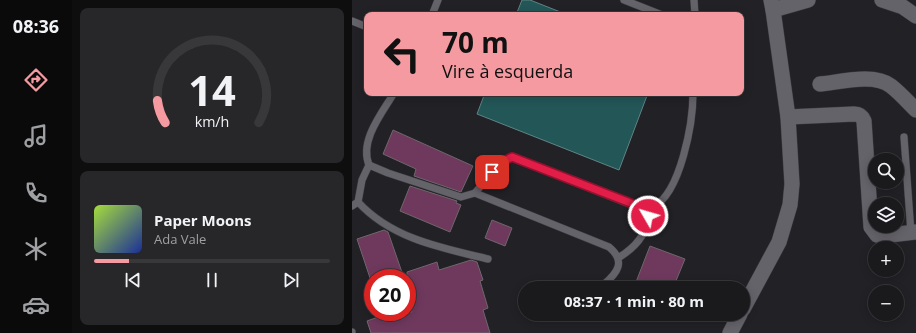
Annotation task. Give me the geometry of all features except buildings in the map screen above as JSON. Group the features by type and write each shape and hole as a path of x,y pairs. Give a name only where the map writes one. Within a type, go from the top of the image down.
{"street":[{"path":"750,296 779,242 787,219 792,184 788,117 772,5 808,0"},
{"path":"882,0 903,7 916,16"},
{"path":"820,84 866,79 883,82 891,86 916,110"},
{"path":"788,117 859,114 864,121 872,227 876,235 881,236 914,233"},
{"path":"730,333 736,321"}],"lane":[{"path":"433,12 438,0"},
{"path":"624,0 654,12"},
{"path":"694,0 695,12"},
{"path":"352,21 364,26"},
{"path":"392,96 368,142 367,158 369,165 362,180 355,204 379,221 407,236 488,259"},
{"path":"369,165 388,173 462,197 475,193 499,164 512,157 646,209 652,207 666,196 683,159 690,128 693,96"},
{"path":"904,137 914,233"},
{"path":"475,193 609,247 615,251 619,265 615,273 607,281"},
{"path":"618,258 634,246 645,231 648,223 646,209"}],"water":[{"path":"522,0 530,0 560,12 517,12"},
{"path":"484,96 647,96 619,170 477,114"}],"route":[{"path":"492,172 499,164 512,157 646,209 648,216"}]}
